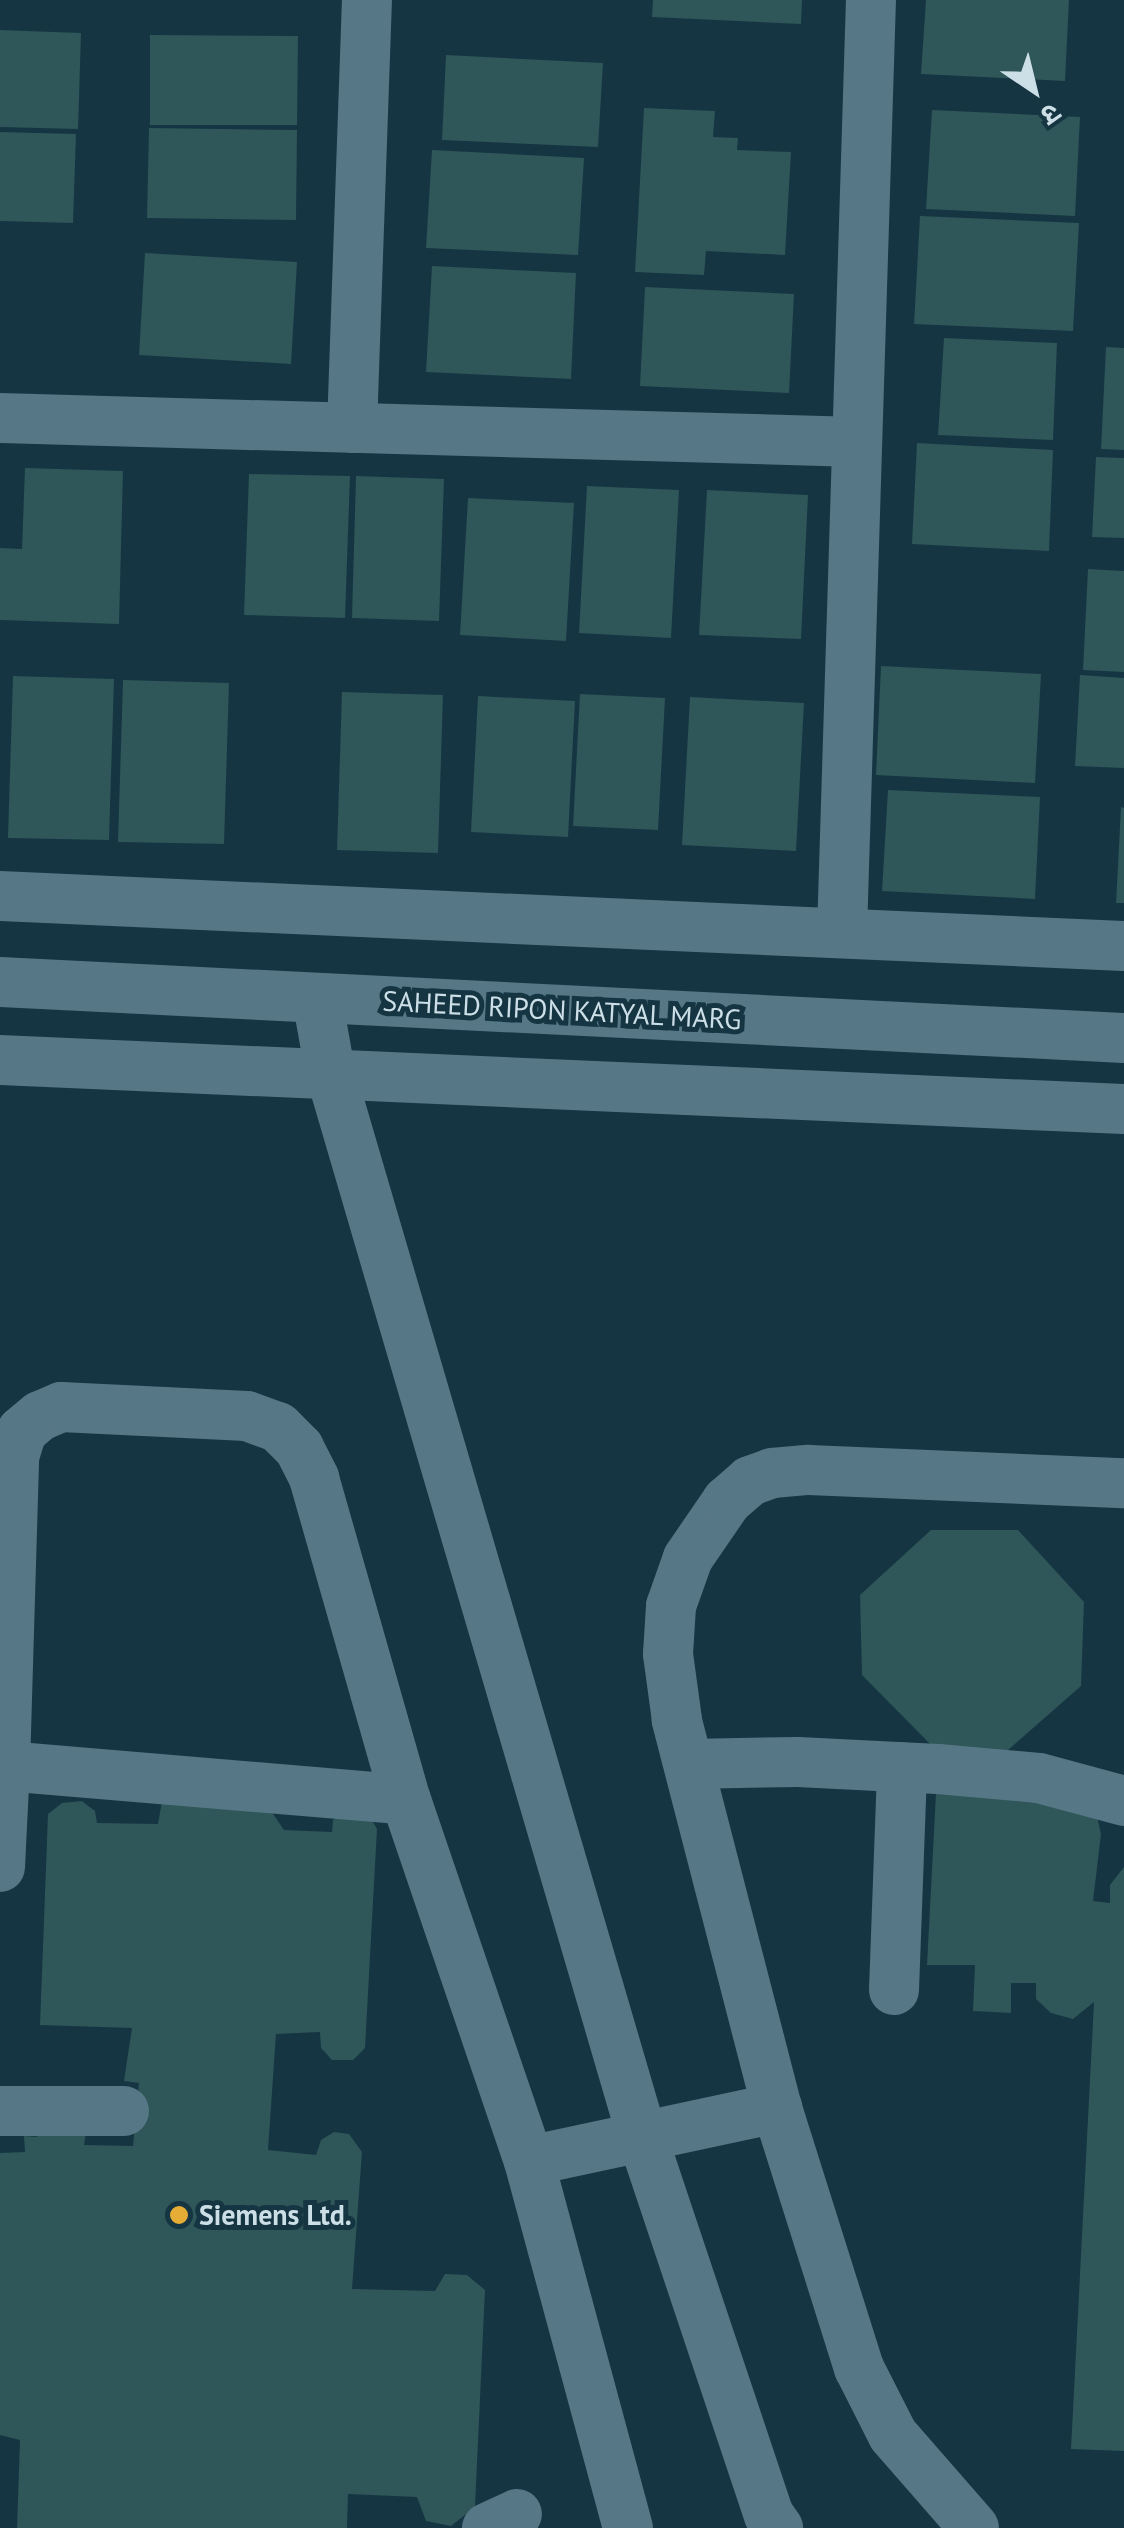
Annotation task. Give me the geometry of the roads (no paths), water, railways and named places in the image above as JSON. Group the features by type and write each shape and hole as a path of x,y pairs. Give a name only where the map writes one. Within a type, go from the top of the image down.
{"street":[{"path":"352,428 367,0"},
{"path":"842,932 870,0"},
{"path":"0,418 857,442"},
{"path":"0,896 1124,946"},
{"name":"SAHEED RIPON KATYAL MARG","path":"0,982 1124,1038"},
{"path":"317,998 330,1071 643,2139 773,2524"},
{"path":"0,1060 330,1071 1124,1109"},
{"path":"0,1867 14,1457 22,1432 40,1416 62,1407 248,1416 278,1428 299,1448 314,1478 406,1800 529,2161 626,2522 672,2528"},
{"path":"974,2528 893,2435 858,2368 777,2108 689,1764 668,1654 671,1606 688,1558 727,1502 750,1481 772,1473 809,1470 1124,1483"},
{"path":"689,1764 798,1762 1039,1778 1124,1801"},
{"path":"5,1766 406,1800"},
{"path":"894,1990 902,1767"},
{"path":"529,2161 777,2108"},
{"path":"0,2111 124,2111"}],"place":[{"name":"Siemens Ltd.","path":"179,2215"}]}
